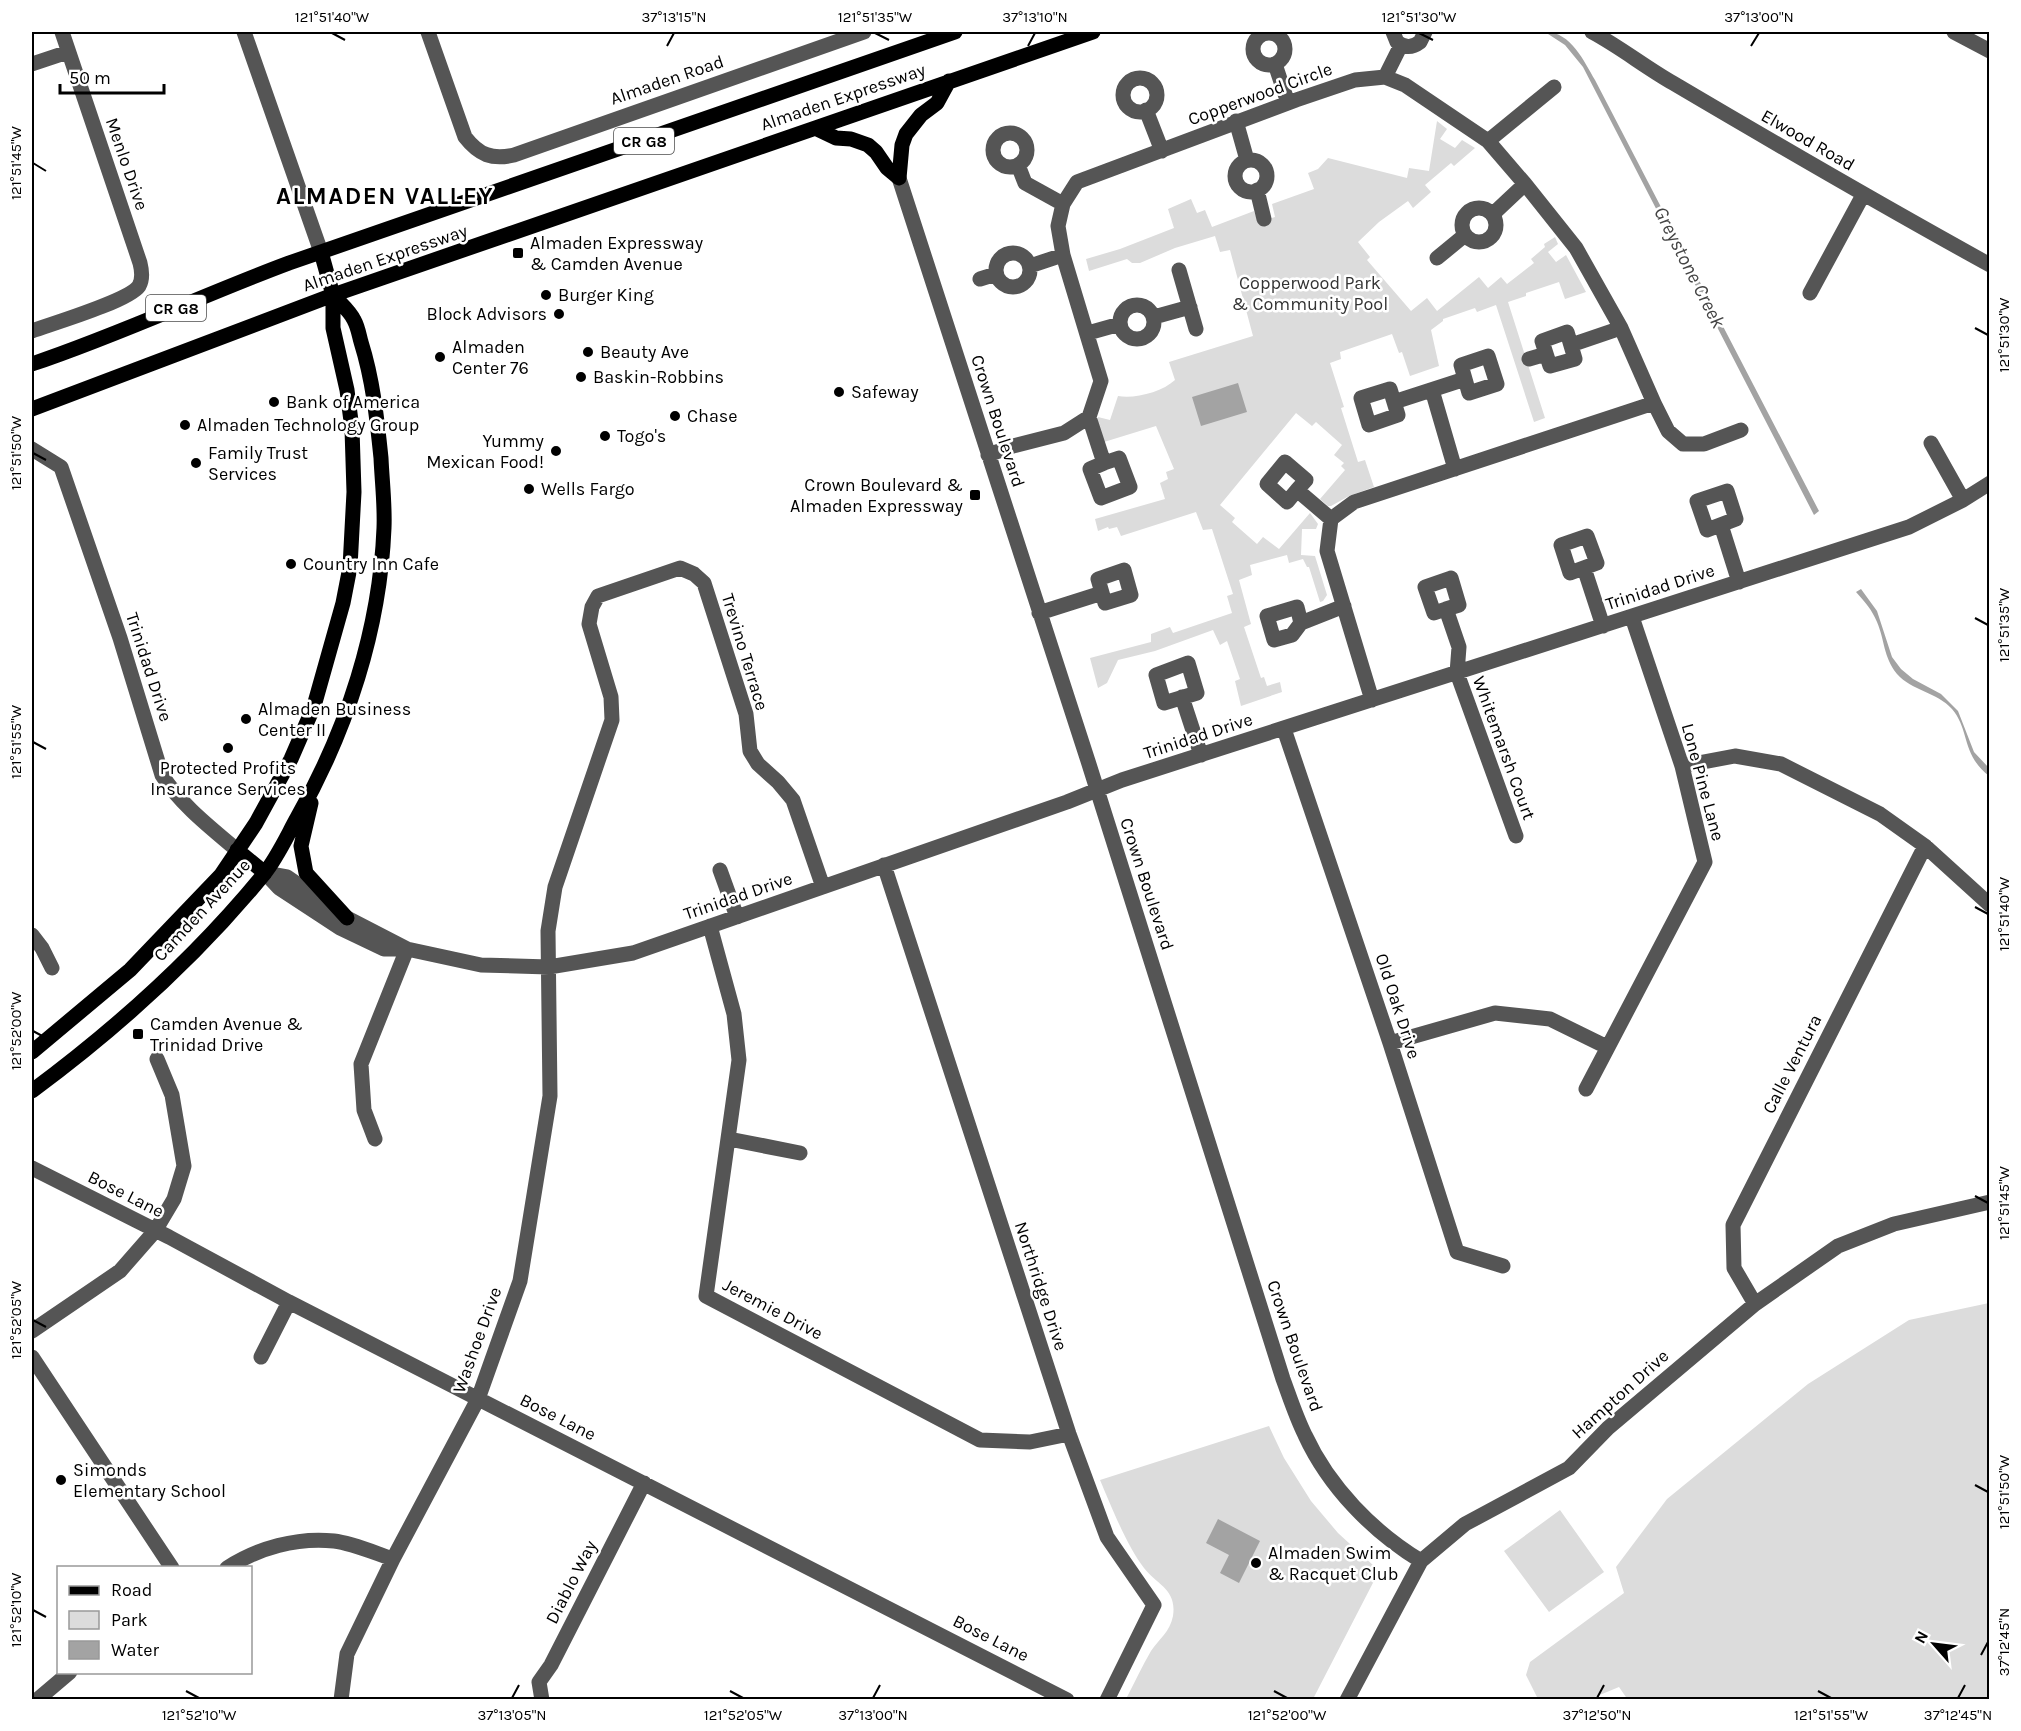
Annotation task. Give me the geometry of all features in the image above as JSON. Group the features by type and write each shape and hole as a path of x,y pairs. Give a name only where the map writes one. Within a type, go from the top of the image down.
{"main road":[{"name":"Almaden Expressway","path":"32,364 68,352 222,288 321,252 955,32"},
{"name":"Almaden Expressway","path":"32,409 333,295 1093,32"},
{"path":"899,177 902,145 906,134 921,115 938,103 949,81"},
{"path":"815,128 836,138 851,139 868,145 887,168 899,177"},
{"name":"Camden Avenue","path":"32,1052 148,952 221,875 256,823 291,759 314,706 340,614 350,567 354,492 352,429 347,390 333,328 333,295 321,252"},
{"name":"Camden Avenue","path":"32,1091 63,1068 147,997 213,931 265,873 314,788 337,739 356,683 370,628 379,582 384,525 378,432 365,356 354,319 333,295"},
{"path":"314,788 301,846 306,873 347,918"},
{"name":"Trinidad Drive","path":"237,850 265,873"}],"street":[{"name":"Menlo Drive","path":"32,331 129,294 140,285 142,276 140,263 62,32"},
{"name":"Camden Avenue","path":"244,32 321,252"},
{"name":"Almaden Road","path":"428,32 465,137 482,154 492,157 514,155 864,32"},
{"path":"1393,32 1394,37 1406,47 1416,45 1425,32"},
{"name":"Elwood Road","path":"1592,32 1612,36 1660,76 1863,195 1989,265"},
{"path":"1954,32 1989,51"},
{"path":"1262,33 1273,33 1284,43 1284,53 1275,64 1259,62 1253,53 1255,42 1262,33"},
{"path":"1385,77 1401,45"},
{"path":"32,64 68,52"},
{"path":"1275,64 1288,103"},
{"path":"1129,74 1147,80 1155,88 1154,103 1146,110 1130,109 1123,100 1129,74"},
{"name":"Copperwood Circle","path":"1089,417 1101,381 1063,255 1058,226 1063,204 1077,182 1236,121 1355,80 1385,77 1405,84 1488,141 1525,184 1576,248 1621,328 1654,403 1674,439 1683,444 1704,444 1741,430"},
{"path":"1488,141 1554,87"},
{"path":"1146,110 1162,151"},
{"path":"1236,121 1246,160"},
{"path":"999,127 1014,132 1024,139 1026,156 1018,165 1007,167 997,162 994,157 992,152 999,127"},
{"path":"1246,160 1258,161 1265,169 1265,184 1257,190 1247,191 1238,186 1236,181 1238,166 1246,160"},
{"path":"1018,165 1025,183 1063,204"},
{"name":"Crown Boulevard","path":"899,177 1097,790 1280,1370 1305,1436 1326,1471 1351,1503 1377,1529 1421,1562"},
{"path":"1493,214 1525,184"},
{"path":"1257,190 1264,219"},
{"path":"1810,293 1863,195"},
{"path":"1483,208 1493,214 1496,224 1490,238 1479,242 1465,235 1462,224 1467,213 1483,208"},
{"path":"1437,258 1465,235"},
{"path":"1017,253 1023,256 1030,266 1026,281 1017,287 1006,286 996,274 997,263 1006,254 1017,253"},
{"path":"1030,266 1063,255"},
{"path":"1179,270 1196,329"},
{"path":"980,279 996,274"},
{"path":"1131,306 1147,308 1154,317 1154,328 1151,333 1141,339 1125,334 1120,324 1122,313 1131,306"},
{"path":"1154,317 1190,307"},
{"path":"1088,333 1120,324"},
{"path":"1529,359 1546,354 1542,341 1567,332 1571,345 1621,328"},
{"path":"1394,402 1465,379"},
{"path":"1431,390 1455,469"},
{"path":"1372,700 1327,551 1331,519 1354,502 1654,403"},
{"path":"988,455 1064,433 1089,417 1104,463"},
{"path":"1931,443 1963,500"},
{"name":"Trinidad Drive","path":"33,449 61,466 120,638 162,775 171,790 237,850"},
{"name":"Trinidad Drive","path":"265,873 287,877 347,918 407,948 481,965 549,967 633,953 1122,780 1909,527 1963,500 1989,483"},
{"path":"1297,490 1331,519"},
{"path":"1721,525 1739,582"},
{"name":"Trevino Terrace","path":"549,967 548,931 555,887 612,720 611,697 589,624 592,607 598,596 604,593 680,568 694,574 704,583 746,714 750,751 758,764 793,800 823,887"},
{"path":"1584,568 1604,626"},
{"path":"1040,614 1102,593"},
{"path":"1301,623 1344,606"},
{"path":"1446,609 1459,647 1457,673"},
{"name":"Lone Pine Lane","path":"1586,1089 1705,862 1682,766 1632,617"},
{"name":"Whitemarsh Court","path":"1457,673 1516,836"},
{"path":"1182,697 1201,755"},
{"name":"Old Oak Drive","path":"1284,729 1390,1043 1457,1252 1503,1266"},
{"path":"1682,766 1735,756 1781,764 1880,814 1925,846 1989,905"},
{"name":"Calle Ventura","path":"1755,1304 1734,1268 1733,1225 1925,846"},
{"name":"Northridge Drive","path":"884,865 1069,1434 1107,1537 1154,1605 1107,1700"},
{"path":"720,870 737,916"},
{"name":"Trinidad Drive","path":"265,873 279,888 340,928 384,949 407,948"},
{"name":"Jeremie Drive","path":"710,926 734,1014 740,1060 706,1296 980,1440 1030,1442 1069,1434"},
{"path":"32,935 42,948 52,968"},
{"path":"375,1139 364,1110 361,1064 407,948"},
{"name":"Washoe Drive","path":"341,1700 347,1654 393,1559 478,1399 520,1281 550,1096 549,967"},
{"path":"1390,1043 1495,1013 1550,1019 1607,1047"},
{"path":"32,1331 120,1271 155,1231 174,1199 184,1166 172,1095 157,1059"},
{"path":"729,1139 800,1153"},
{"name":"Bose Lane","path":"32,1168 1067,1700"},
{"name":"Hampton Drive","path":"1347,1700 1421,1562 1465,1524 1569,1468 1608,1428 1755,1304 1838,1246 1894,1224 1989,1202"},
{"path":"261,1357 289,1302"},
{"path":"32,1358 171,1566"},
{"name":"Diablo Way","path":"542,1700 539,1682 644,1483"},
{"path":"230,1566 283,1543 335,1541 393,1559"},
{"path":"37,1700 68,1674"}],"green space":[{"name":"Copperwood Park & Community Pool","path":"1437,121 1447,129 1440,139 1455,148 1462,140 1475,148 1454,166 1451,163 1425,185 1431,192 1413,208 1408,201 1379,222 1358,242 1370,257 1367,260 1411,311 1427,298 1437,311 1479,277 1488,288 1501,277 1507,284 1534,263 1531,259 1545,247 1544,244 1555,237 1558,244 1548,252 1556,262 1566,255 1586,292 1565,299 1559,282 1526,293 1526,296 1508,302 1545,418 1534,422 1496,305 1477,312 1475,308 1443,319 1431,330 1439,366 1410,376 1402,352 1399,353 1392,334 1340,352 1341,359 1330,363 1344,407 1341,408 1358,462 1365,460 1374,487 1349,496 1331,506 1320,499 1345,470 1341,466 1344,463 1334,455 1342,445 1316,422 1312,426 1296,413 1220,505 1235,518 1232,522 1257,544 1263,537 1279,549 1310,513 1318,524 1316,529 1302,529 1301,555 1315,556 1327,595 1323,601 1320,602 1309,567 1303,559 1289,563 1287,555 1250,565 1252,575 1239,580 1251,624 1244,627 1261,678 1264,677 1267,686 1280,682 1282,692 1241,706 1235,681 1240,679 1227,641 1220,645 1213,630 1155,651 1118,660 1107,683 1098,688 1090,658 1151,642 1151,634 1170,627 1173,633 1232,613 1227,596 1233,594 1212,529 1203,530 1196,512 1121,536 1117,527 1109,529 1108,527 1098,531 1095,519 1165,499 1160,483 1168,479 1166,472 1174,469 1156,426 1104,442 1096,424 1098,417 1110,420 1118,396 1148,394 1170,384 1175,380 1169,362 1253,336 1230,250 1220,252 1215,236 1175,248 1140,263 1132,263 1127,259 1089,271 1086,259 1120,249 1174,228 1168,209 1191,199 1197,213 1205,210 1212,227 1254,211 1258,222 1275,217 1272,204 1314,189 1308,173 1318,169 1328,158 1407,178 1409,168 1429,171"},
{"path":"1989,1303 1989,1699 1628,1700 1619,1687 1590,1699 1538,1699 1526,1675 1530,1662 1624,1593 1616,1567 1667,1499 1808,1384 1909,1320"},
{"name":"Almaden Swim & Racquet Club","path":"1269,1426 1284,1458 1311,1501 1338,1533 1374,1566 1376,1577 1313,1699 1128,1699 1151,1651 1169,1627 1173,1607 1169,1593 1149,1574 1132,1549 1100,1480"},
{"path":"1560,1510 1604,1572 1549,1612 1504,1551"}],"water":[{"name":"Greystone Creek","path":"1545,32 1562,36 1569,42 1581,56 1595,80 1819,511 1814,515 1583,67 1565,45"},
{"path":"1238,383 1247,412 1201,426 1192,397"},
{"path":"1861,589 1877,611 1892,657 1913,679 1941,694 1958,711 1974,752 1989,768 1989,776 1974,759 1958,717 1952,709 1946,703 1903,680 1892,667 1875,618 1856,592"},
{"path":"1218,1519 1260,1541 1239,1583 1220,1573 1229,1555 1206,1543"}],"place":[{"name":"Almaden Expressway & Camden Avenue","path":"518,253"},
{"name":"Burger King","path":"546,295"},
{"name":"Block Advisors","path":"559,314"},
{"name":"Beauty Ave","path":"588,352"},
{"name":"Almaden Center 76","path":"440,357"},
{"name":"Baskin-Robbins","path":"581,377"},
{"name":"Safeway","path":"839,392"},
{"name":"Bank of America","path":"274,402"},
{"name":"Chase","path":"675,416"},
{"name":"Almaden Technology Group","path":"185,425"},
{"name":"Togo's","path":"605,436"},
{"name":"Yummy Mexican Food!","path":"556,451"},
{"name":"Family Trust Services","path":"196,463"},
{"name":"Wells Fargo","path":"529,489"},
{"name":"Crown Boulevard & Almaden Expressway","path":"975,495"},
{"name":"Country Inn Cafe","path":"291,564"},
{"name":"Almaden Business Center II","path":"246,719"},
{"name":"Protected Profits Insurance Services","path":"228,748"},
{"name":"Camden Avenue & Trinidad Drive","path":"138,1034"},
{"name":"Simonds Elementary School","path":"61,1480"},
{"name":"Almaden Swim & Racquet Club","path":"1256,1563"}],"district":[{"name":"ALMADEN VALLEY","path":"385,196"}]}
